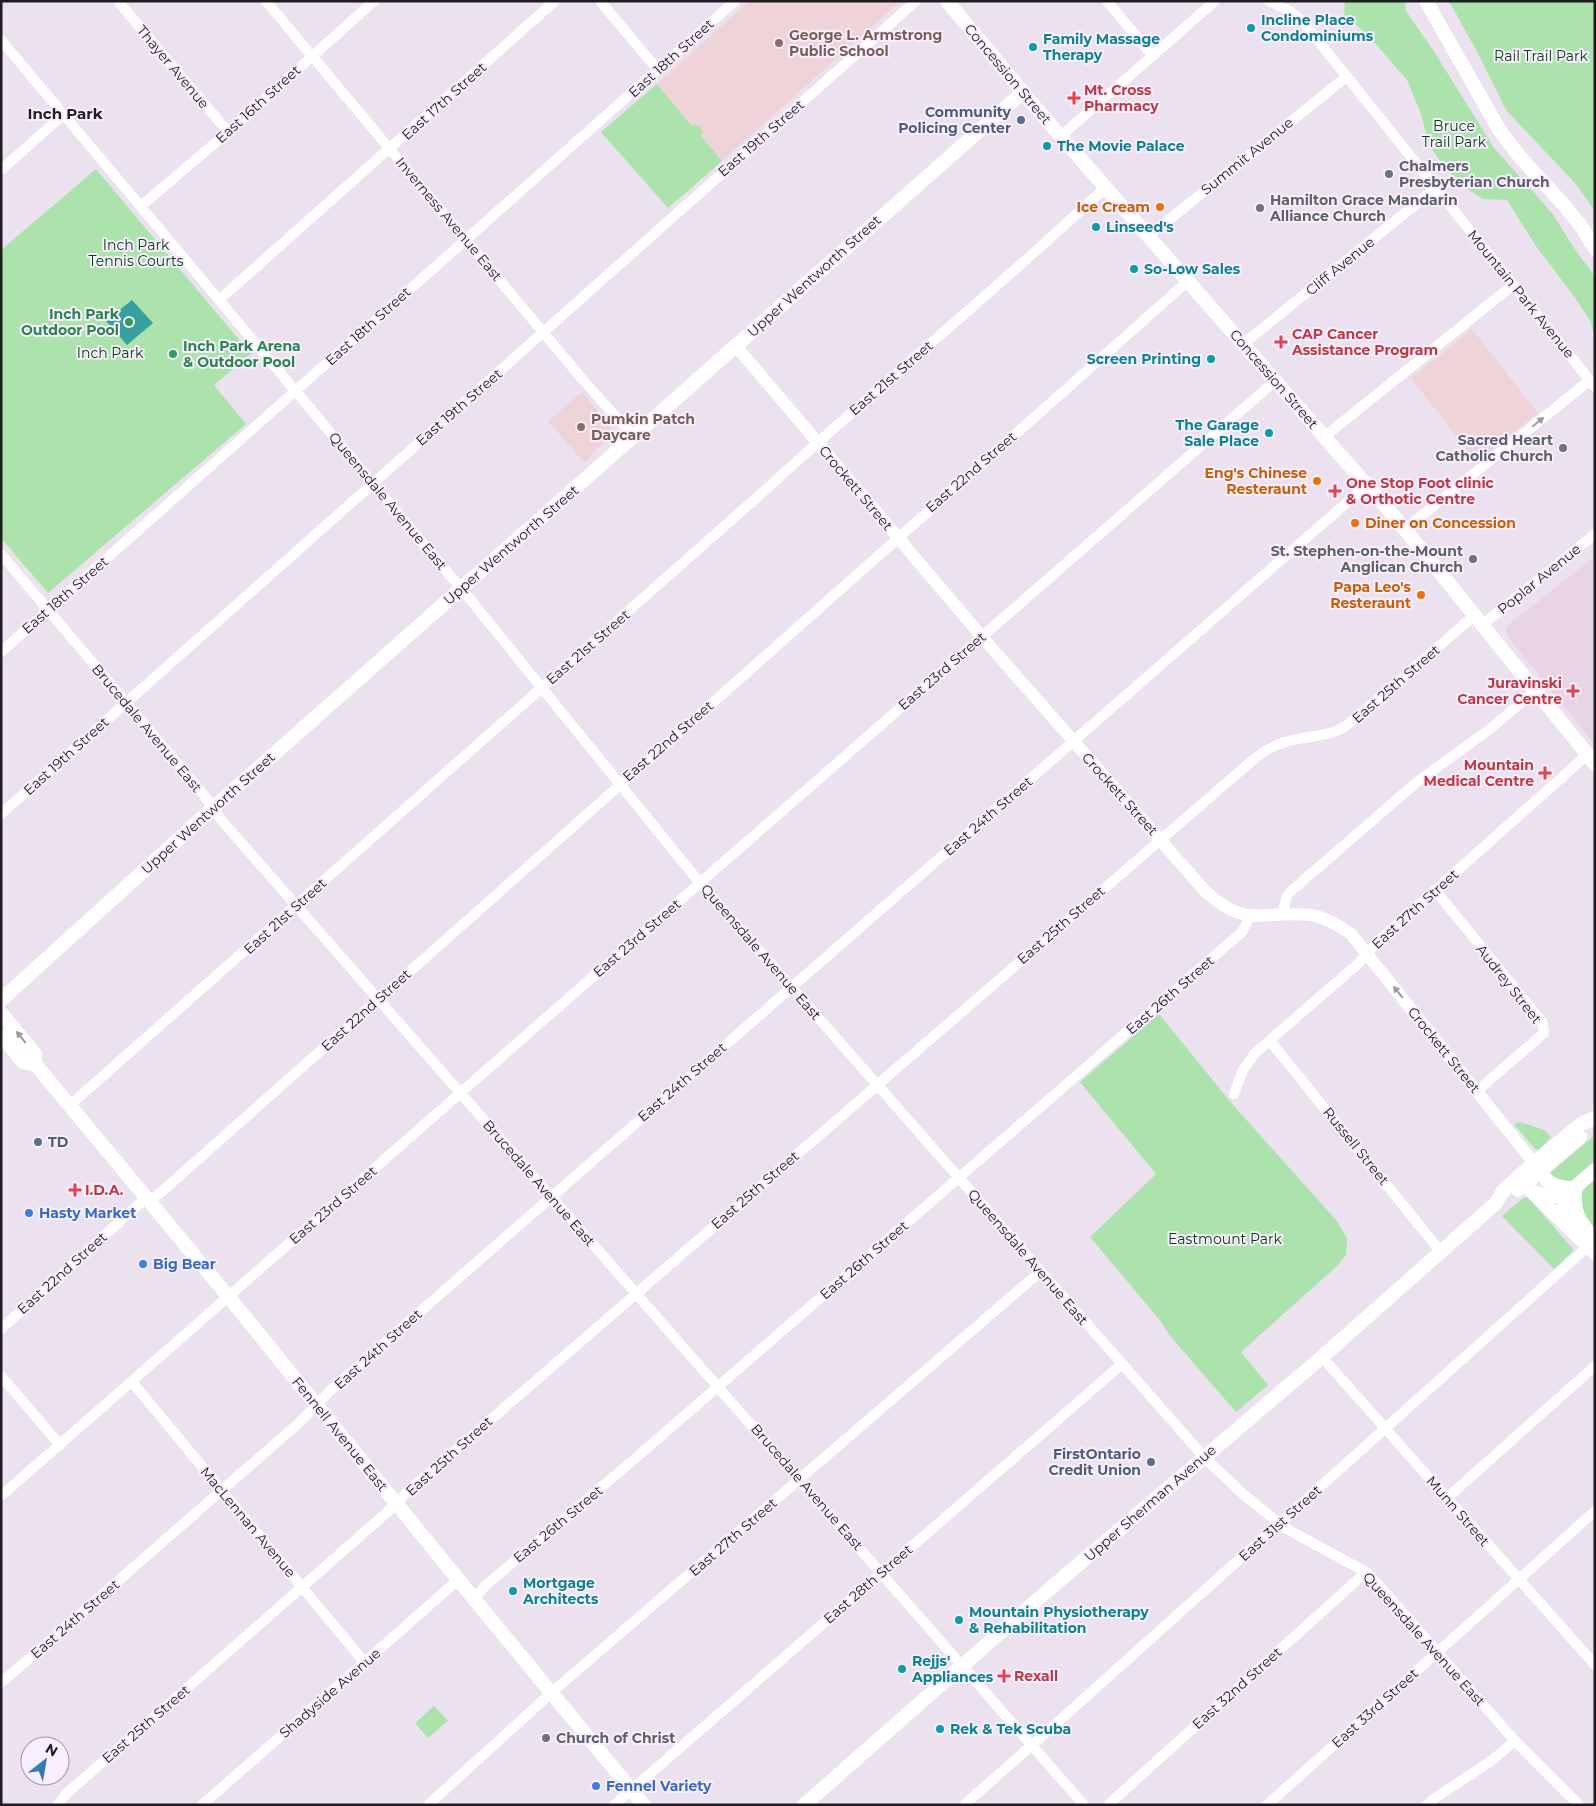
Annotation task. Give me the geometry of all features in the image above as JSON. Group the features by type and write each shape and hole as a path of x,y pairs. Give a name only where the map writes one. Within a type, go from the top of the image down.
{"main road":[{"name":"Concession Street","path":"946,1 1061,136 1405,529 1591,759"},
{"path":"1426,1 1500,132 1565,206 1583,229 1595,249"},
{"name":"Upper Wentworth Street","path":"1,1000 213,808 1023,92"},
{"name":"Fennell Avenue East","path":"1,1013 35,1054 34,1064"},
{"name":"Fennell Avenue East","path":"1,1035 23,1062 34,1064 148,1200 644,1805"},
{"name":"Upper Sherman Avenue","path":"804,1805 962,1665 1322,1357 1441,1252 1503,1201 1537,1168 1588,1130 1595,1118"},
{"path":"1537,1168 1548,1182 1556,1186 1575,1188"},
{"path":"1575,1235 1566,1221 1562,1208 1564,1202 1575,1188 1595,1170"},
{"path":"1503,1201 1518,1192 1531,1191 1544,1195 1559,1196 1575,1188"},
{"path":"1575,1188 1574,1200 1577,1215 1593,1245"},
{"path":"1531,1191 1575,1235 1593,1245"}],"street":[{"name":"Thayer Avenue","path":"118,1 228,132"},
{"name":"Inverness Avenue East","path":"266,1 543,332 633,436"},
{"name":"East 16th Street","path":"142,206 374,1"},
{"name":"East 17th Street","path":"220,299 555,1"},
{"path":"600,1 658,70"},
{"name":"East 18th Street","path":"1,652 735,1"},
{"name":"East 19th Street","path":"1,814 916,1"},
{"path":"1107,1 1153,56"},
{"path":"1061,136 1215,1"},
{"name":"Mountain Park Avenue","path":"1269,1 1290,11 1304,23 1592,384"},
{"name":"Queensdale Avenue East","path":"1,40 462,589 700,883 1204,1457 1242,1493 1279,1523 1297,1535 1366,1572 1515,1740 1562,1786 1578,1805"},
{"name":"Summit Avenue","path":"1149,236 1346,76"},
{"path":"1,170 64,114"},
{"name":"East 21st Street","path":"69,1106 1106,187"},
{"name":"Cliff Avenue","path":"1243,344 1436,188"},
{"name":"East 22nd Street","path":"1,1328 379,999 620,783 845,586 897,537 1188,281"},
{"path":"1324,437 1513,284"},
{"name":"Crockett Street","path":"736,346 982,637 1206,891 1218,902 1230,909 1250,916 1311,915 1330,920 1351,934 1537,1168"},
{"name":"East 23rd Street","path":"1,1496 1275,381"},
{"path":"1405,529 1592,384"},
{"name":"East 24th Street","path":"1,1683 300,1422 383,1344 1367,485"},
{"name":"Poplar Avenue","path":"1479,620 1595,534"},
{"name":"Brucedale Avenue East","path":"1,554 296,906 800,1478 1084,1805"},
{"name":"East 25th Street","path":"58,1805 66,1794 302,1588 396,1504 406,1492 1246,765 1267,749 1292,740 1335,732 1346,726 1479,620"},
{"path":"1282,915 1287,896 1290,892 1417,782 1490,729 1536,690"},
{"name":"East 27th Street","path":"1234,1094 1248,1061 1359,963 1377,942 1435,890 1591,759"},
{"name":"Audrey Street","path":"1435,890 1542,1022 1544,1033 1477,1091"},
{"name":"East 26th Street","path":"474,1599 485,1586 1242,932 1250,916"},
{"name":"Russell Street","path":"1270,1041 1441,1252"},
{"name":"East 31st Street","path":"964,1805 1593,1245"},
{"name":"East 27th Street","path":"428,1805 551,1693 1041,1271"},
{"name":"Munn Street","path":"1322,1357 1593,1660"},
{"name":"East 28th Street","path":"614,1805 1122,1364"},
{"path":"1447,1498 1595,1366"},
{"path":"1,1376 60,1445"},
{"name":"MacLennan Avenue","path":"132,1382 364,1663"},
{"name":"East 33rd Street","path":"1267,1805 1595,1511"},
{"name":"East 32nd Street","path":"1108,1805 1366,1572"},
{"name":"Shadyside Avenue","path":"202,1805 458,1580"},
{"path":"1427,1805 1491,1761 1515,1740"}],"shaded area":[{"name":"George L. Armstrong Public School","path":"749,1 901,1 722,161 657,84"},
{"path":"1472,329 1538,413 1476,462 1411,378"},
{"name":"Pumkin Patch Daycare","path":"582,392 614,432 584,463 548,421"},
{"name":"Juravinski Cancer Centre","path":"1595,556 1595,745 1508,637 1506,630 1509,624"}],"green space":[{"name":"Bruce Trail Park","path":"1345,1 1405,1 1406,11 1435,53 1494,148 1552,213 1576,251 1595,276 1595,340 1591,322 1536,246 1507,200 1483,199 1466,188 1446,169 1429,145 1421,114 1407,80 1367,34 1344,15"},
{"name":"Rail Trail Park","path":"1449,1 1595,1 1595,211 1575,183 1506,110"},
{"path":"657,84 692,126 695,124 700,127 703,133 701,136 722,161 668,208 601,132"},
{"name":"Inch Park","path":"96,169 251,354 214,385 246,424 48,593 1,538 1,250"},
{"name":"Eastmount Park","path":"1159,1014 1233,1105 1336,1220 1347,1238 1346,1255 1337,1266 1241,1352 1268,1385 1236,1412 1171,1337 1159,1319 1090,1237 1156,1174 1080,1082"},
{"path":"1520,1122 1544,1130 1551,1137 1539,1150 1535,1149 1514,1124"},
{"path":"1595,1135 1595,1162 1573,1180 1561,1182 1555,1179 1550,1173"},
{"path":"1595,1177 1595,1230 1579,1210 1583,1192"},
{"path":"1528,1197 1572,1248 1573,1251 1554,1269 1502,1216 1523,1198"},
{"path":"434,1706 448,1721 428,1738 415,1723"}],"water":[{"name":"Inch Park Outdoor Pool","path":"132,300 153,323 127,345 106,321"}],"place":[{"name":"Incline Place Condominiums","path":"1251,28"},
{"name":"George L. Armstrong Public School","path":"779,43"},
{"name":"Family Massage Therapy","path":"1033,47"},
{"name":"Mt. Cross Pharmacy","path":"1074,98"},
{"name":"Community Policing Center","path":"1021,120"},
{"name":"The Movie Palace","path":"1047,146"},
{"name":"Chalmers Presbyterian Church","path":"1389,174"},
{"name":"Ice Cream","path":"1160,207"},
{"name":"Hamilton Grace Mandarin Alliance Church","path":"1260,208"},
{"name":"Linseed's","path":"1096,227"},
{"name":"So-Low Sales","path":"1134,269"},
{"name":"Inch Park Outdoor Pool","path":"129,322"},
{"name":"CAP Cancer Assistance Program","path":"1281,342"},
{"name":"Inch Park Arena & Outdoor Pool","path":"173,354"},
{"name":"Screen Printing","path":"1211,359"},
{"name":"Pumkin Patch Daycare","path":"581,427"},
{"name":"The Garage Sale Place","path":"1269,433"},
{"name":"Sacred Heart Catholic Church","path":"1563,448"},
{"name":"Eng's Chinese Resteraunt","path":"1317,481"},
{"name":"One Stop Foot clinic & Orthotic Centre","path":"1335,491"},
{"name":"Diner on Concession","path":"1355,523"},
{"name":"St. Stephen-on-the-Mount Anglican Church","path":"1473,559"},
{"name":"Papa Leo's Resteraunt","path":"1421,595"},
{"name":"Juravinski Cancer Centre","path":"1573,691"},
{"name":"Mountain Medical Centre","path":"1545,773"},
{"name":"TD","path":"38,1142"},
{"name":"I.D.A.","path":"75,1190"},
{"name":"Hasty Market","path":"29,1213"},
{"name":"Big Bear","path":"143,1264"},
{"name":"FirstOntario Credit Union","path":"1151,1462"},
{"name":"Mortgage Architects","path":"513,1591"},
{"name":"Mountain Physiotherapy & Rehabilitation","path":"959,1620"},
{"name":"Rejjs' Appliances","path":"902,1669"},
{"name":"Rexall","path":"1004,1676"},
{"name":"Rek & Tek Scuba","path":"940,1729"},
{"name":"Church of Christ","path":"546,1738"},
{"name":"Fennel Variety","path":"596,1786"}],"district":[{"name":"Inch Park","path":"65,113"}],"park label":[{"name":"Inch Park Tennis Courts","path":"136,254"}]}
